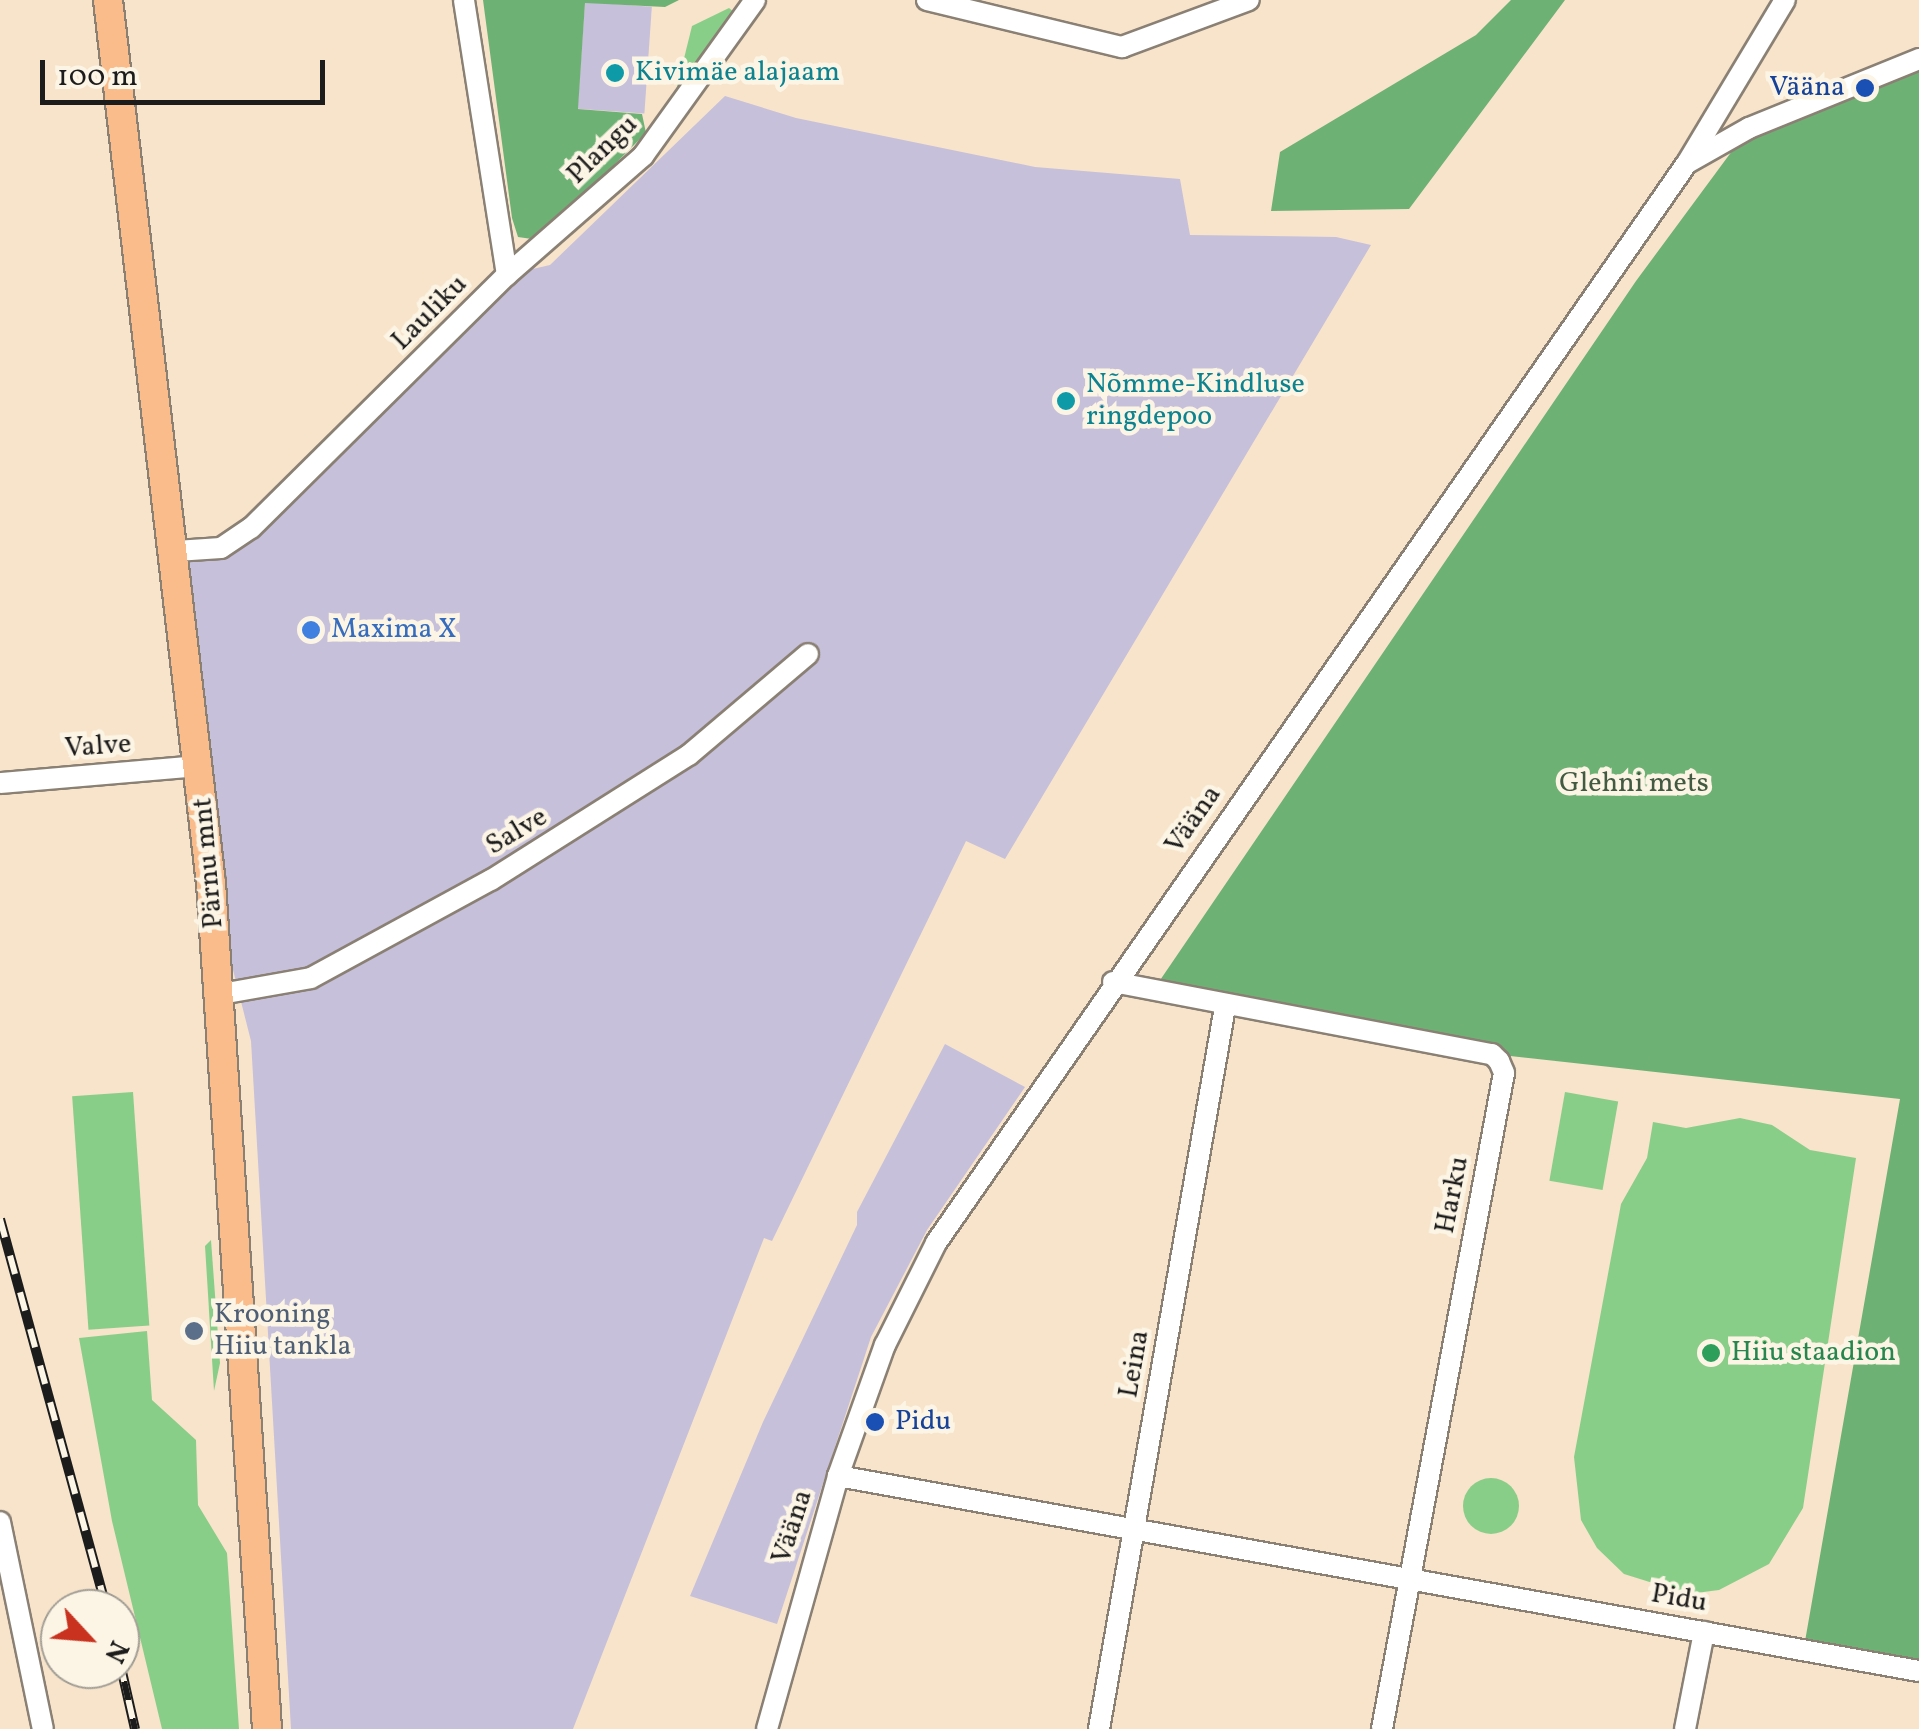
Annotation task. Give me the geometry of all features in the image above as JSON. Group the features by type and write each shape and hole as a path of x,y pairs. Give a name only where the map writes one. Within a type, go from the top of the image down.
{"main road":[{"name":"Pärnu mnt","path":"108,0 176,551 221,994 267,1729"}],"street":[{"name":"Lauliku","path":"176,551 221,548 251,528 507,276 464,0"},
{"name":"Plangu","path":"507,276 643,156 756,0"},
{"path":"927,0 1122,46 1249,0"},
{"name":"Vääna","path":"767,1729 838,1476 885,1345 936,1243 1113,982 1688,163 1785,0"},
{"path":"1688,163 1749,128 1919,59"},
{"name":"Salve","path":"221,994 311,978 491,880 688,755 808,654"},
{"name":"Valve","path":"0,783 200,766"},
{"name":"Harku","path":"1113,982 1225,1007 1492,1054 1504,1073 1382,1729"},
{"name":"Leina","path":"1099,1729 1225,1007"},
{"name":"Pidu","path":"838,1476 1919,1671"},
{"path":"0,1522 43,1729"},
{"path":"1685,1729 1704,1632"}],"shaded area":[{"path":"585,2 652,7 644,113 578,109"},
{"path":"725,96 796,118 1035,167 1180,179 1190,235 1336,237 1371,245 1005,859 966,841 772,1241 764,1238 573,1729 291,1729 251,1041 211,883 176,551 221,548 507,275 550,265"},
{"path":"945,1044 1025,1087 927,1230 871,1337 777,1624 690,1596 763,1422 857,1225 857,1212"}],"green space":[{"path":"483,0 679,0 665,7 585,3 578,109 642,114 646,133 539,240 518,237 512,218"},
{"path":"1511,0 1565,0 1409,209 1271,211 1280,152 1476,35"},
{"path":"729,8 734,12 675,95 692,26"},
{"name":"Glehni mets","path":"1919,59 1919,1670 1804,1647 1900,1099 1492,1054 1152,992 1636,281 1749,128"},
{"path":"133,1092 149,1325 88,1330 72,1096"},
{"path":"1565,1092 1618,1101 1603,1190 1549,1181"},
{"name":"Hiiu staadion","path":"1740,1118 1772,1125 1810,1150 1856,1158 1803,1508 1769,1564 1719,1590 1688,1594 1624,1574 1597,1548 1581,1520 1574,1457 1621,1204 1647,1158 1653,1122 1686,1128"},
{"path":"211,1240 220,1363 214,1391 205,1246"},
{"path":"147,1331 152,1400 196,1440 198,1505 227,1553 239,1729 162,1729 140,1637 140,1589 128,1589 79,1338"},
{"path":"1491,1478 1510,1487 1519,1506 1510,1525 1491,1534 1472,1525 1463,1506 1472,1487"}],"railway":[{"path":"0,1219 102,1589"},
{"path":"126,1689 135,1729"}],"place":[{"name":"Kivimäe alajaam","path":"615,73"},
{"name":"Vääna","path":"1865,88"},
{"name":"Nõmme-Kindluse ringdepoo","path":"1066,401"},
{"name":"Maxima X","path":"311,630"},
{"name":"Krooning Hiiu tankla","path":"194,1331"},
{"name":"Hiiu staadion","path":"1711,1353"},
{"name":"Pidu","path":"875,1422"}]}
